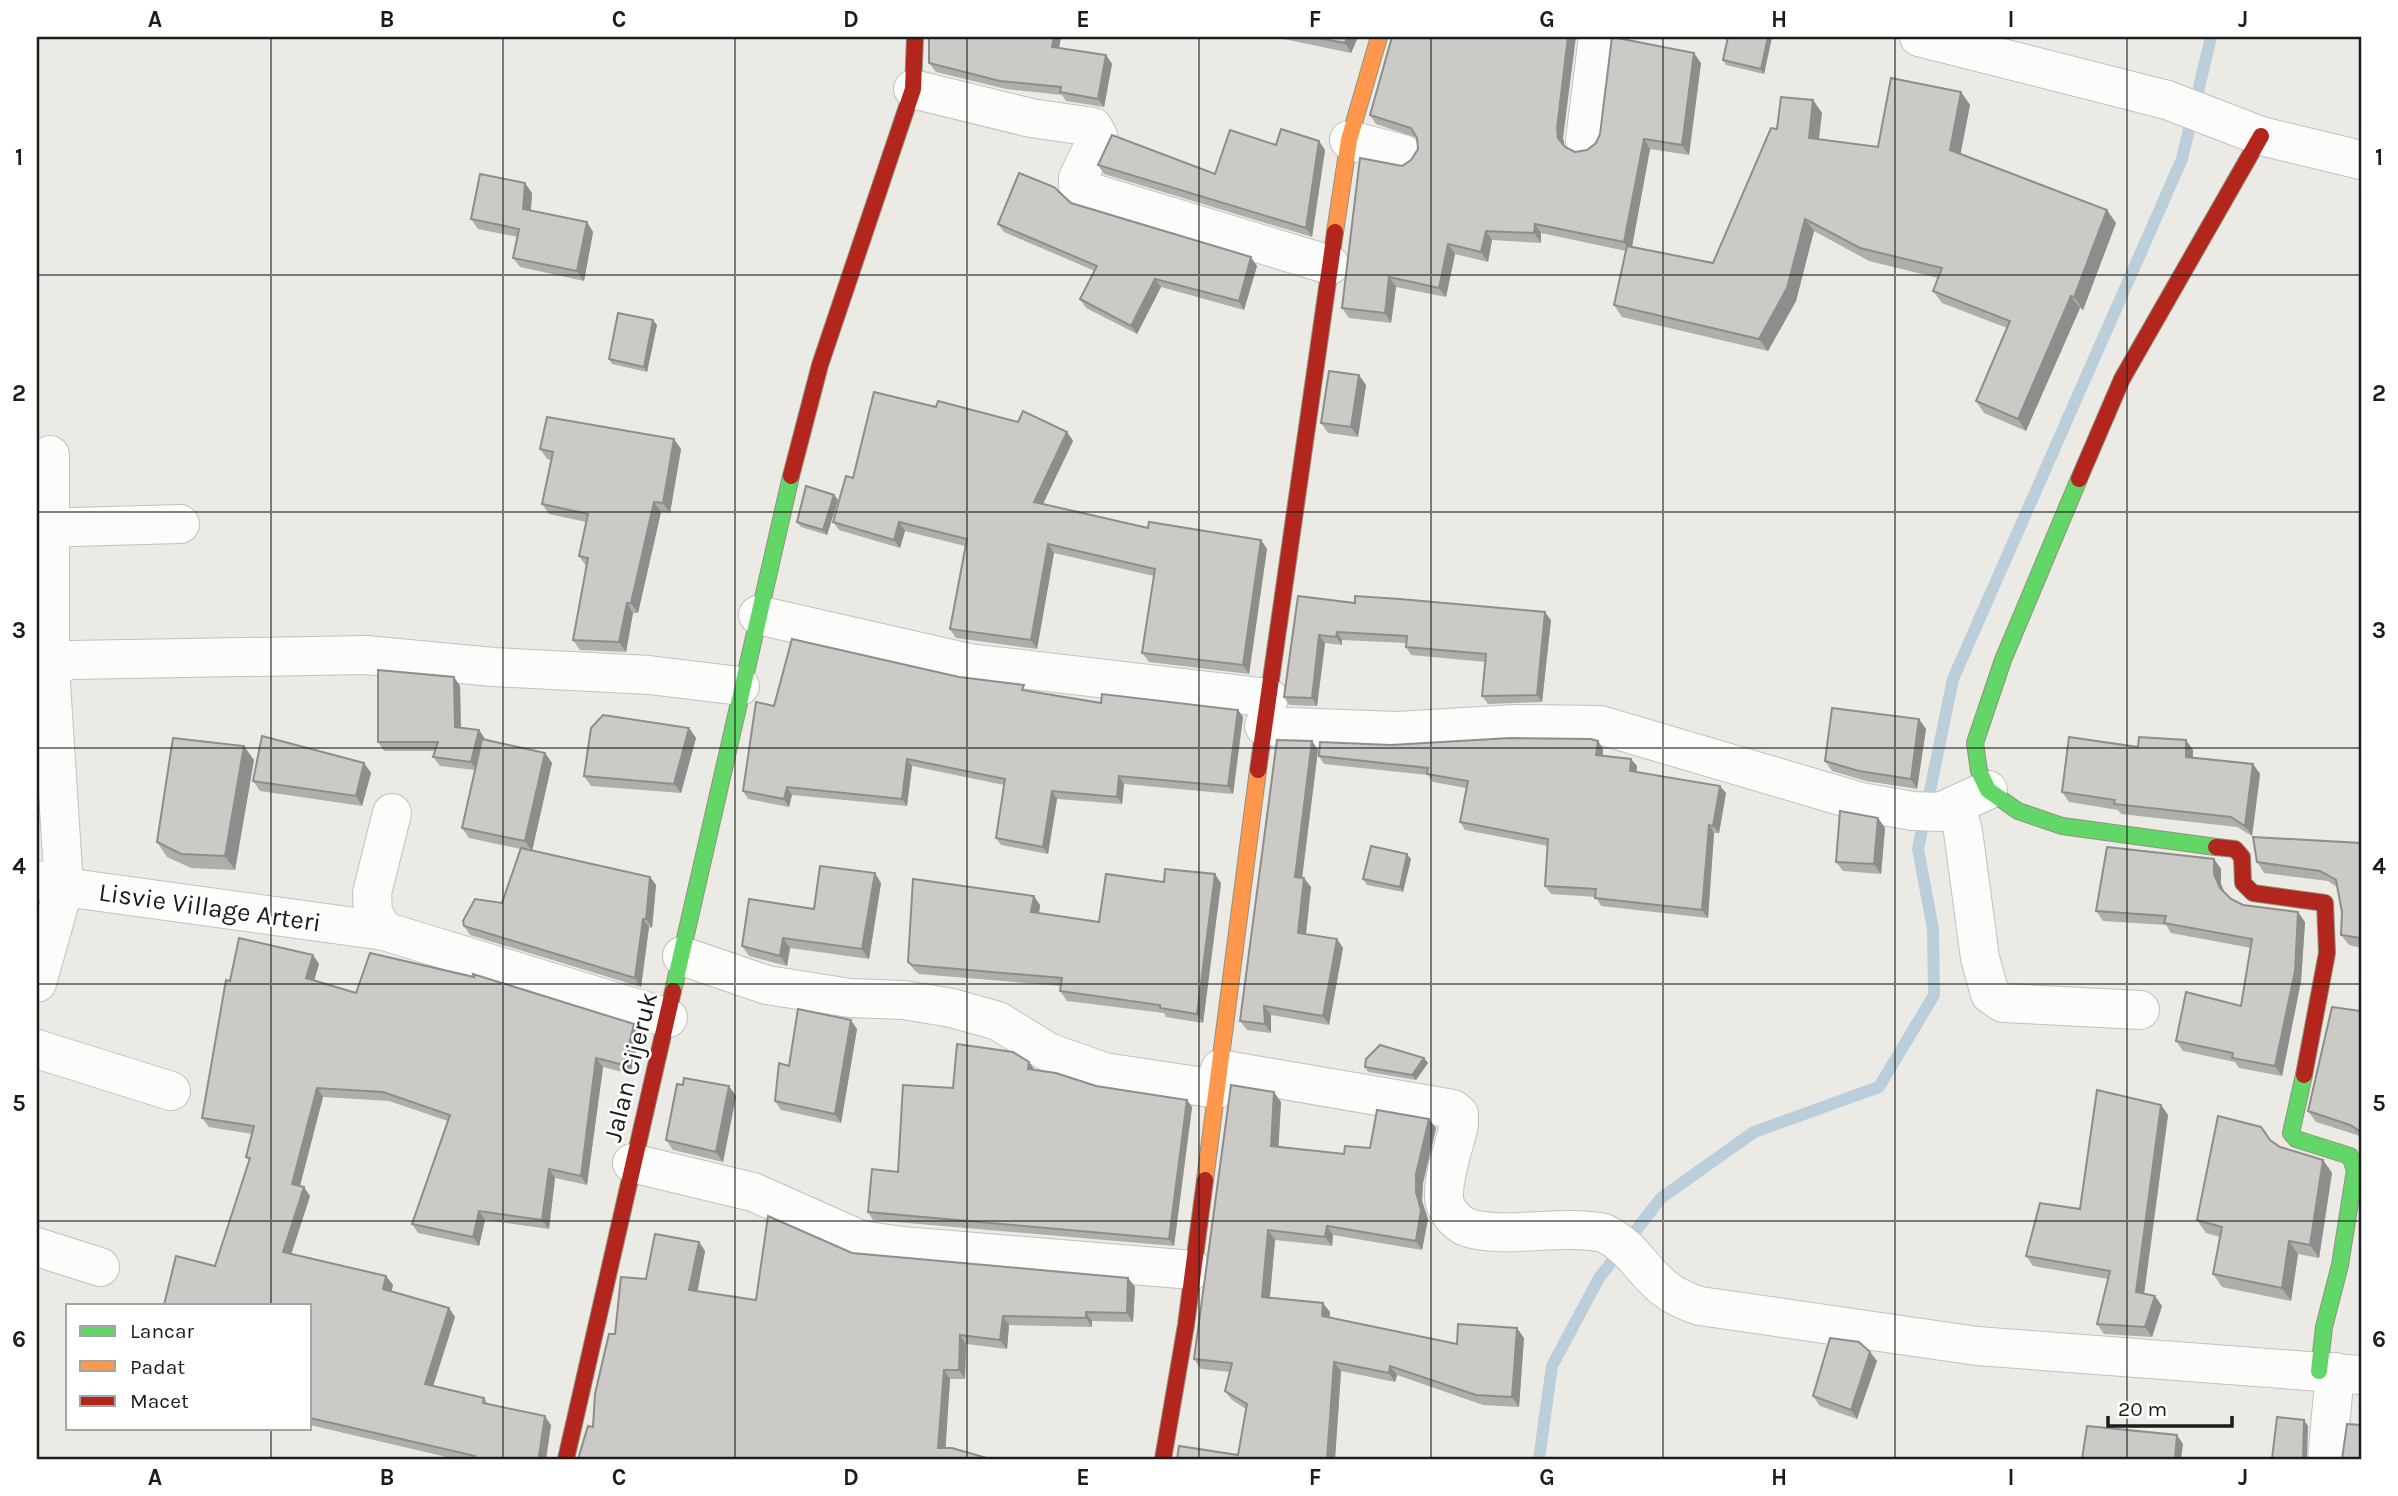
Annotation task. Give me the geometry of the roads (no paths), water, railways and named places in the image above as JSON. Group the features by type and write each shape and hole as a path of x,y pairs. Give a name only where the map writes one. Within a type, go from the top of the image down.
{"street":[{"name":"Jalan Cijeruk","path":"566,1459 632,1163 682,956 740,686 820,365 913,89 915,37"},
{"path":"1164,1459 1193,1270 1330,265 1349,140 1380,37"},
{"path":"1585,140 1598,37"},
{"path":"1919,37 2167,100 2252,133 2361,160"},
{"path":"913,89 1031,118 1093,127 1098,136 1077,178 1078,185 1083,190 1330,265"},
{"path":"1949,805 1979,771 1975,743 2008,647 2122,379 2252,133"},
{"path":"1349,140 1403,154"},
{"path":"37,983 50,883 43,667 43,527 50,455"},
{"path":"43,527 180,524"},
{"path":"758,615 969,663 1397,731 1515,724 1600,725 1861,802 2018,811 2062,826 2235,849 2242,857 2243,883 2253,894 2325,903 2329,917 2324,977 2291,1133 2296,1139 2350,1156 2355,1170 2340,1265 2324,1327 2338,1373 2327,1459"},
{"path":"43,667 70,660 366,655 493,667 649,675 740,686"},
{"path":"1949,805 1963,831 1980,958 1990,994 2003,1003 2140,1010"},
{"path":"384,932 373,913 372,894 392,813"},
{"name":"Lisvie Village Arteri","path":"50,883 384,932 668,1018"},
{"path":"682,956 767,985 850,998 904,1000 952,1008 998,1021 1048,1052 1104,1072 1218,1079 1453,1109 1459,1114 1459,1125 1444,1195 1451,1214 1458,1222 1469,1228 1490,1230 1592,1230 1615,1239 1676,1299 1700,1306 1977,1346 2338,1373"},
{"path":"37,1049 171,1091"},
{"path":"632,1163 753,1192 861,1240 902,1246 1193,1270"},
{"path":"37,1247 100,1267"}],"waterway":[{"path":"1539,1459 1552,1366 1599,1278 1661,1198 1754,1132 1879,1087 1934,995 1933,929 1918,849 1953,679 2182,159 2211,37"}]}
